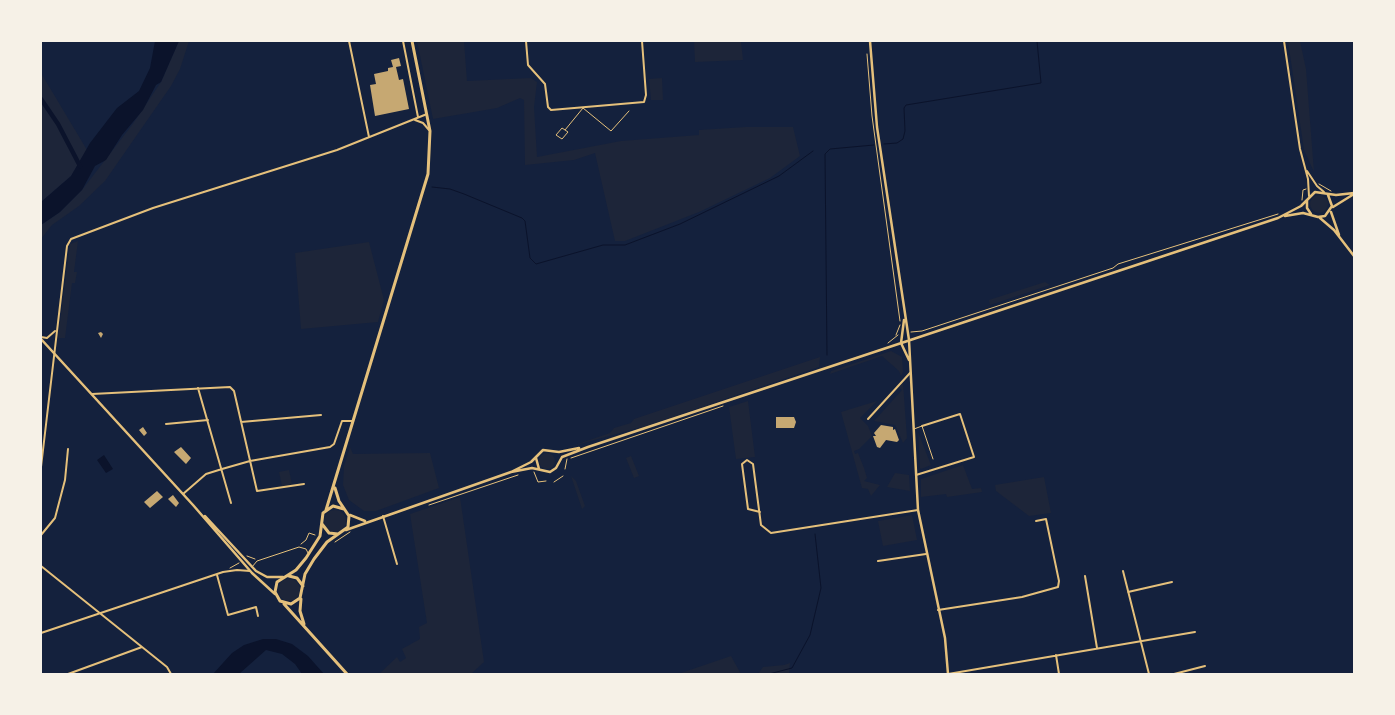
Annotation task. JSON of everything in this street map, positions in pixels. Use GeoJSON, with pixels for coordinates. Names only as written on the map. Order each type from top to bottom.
{"type":"FeatureCollection","features":[{"type":"Feature","properties":{"kind":"main road"},"geometry":{"type":"LineString","coordinates":[[347,674],[276,595],[276,585],[284,576],[296,570],[308,556],[320,536],[321,521],[335,484],[352,421],[424,188],[429,162],[430,131],[412,41]]}},
{"type":"Feature","properties":{"kind":"main road"},"geometry":{"type":"LineString","coordinates":[[304,625],[300,611],[305,574],[327,542],[346,530],[350,522],[348,513],[338,499],[335,484]]}},
{"type":"Feature","properties":{"kind":"main road"},"geometry":{"type":"LineString","coordinates":[[326,510],[333,506],[344,509]]}},
{"type":"Feature","properties":{"kind":"main road"},"geometry":{"type":"LineString","coordinates":[[321,521],[329,533],[340,534]]}},
{"type":"Feature","properties":{"kind":"main road"},"geometry":{"type":"LineString","coordinates":[[284,576],[297,578],[303,589]]}},
{"type":"Feature","properties":{"kind":"main road"},"geometry":{"type":"LineString","coordinates":[[283,602],[294,603],[302,595]]}},
{"type":"Feature","properties":{"kind":"street"},"geometry":{"type":"LineString","coordinates":[[349,41],[369,138]]}},
{"type":"Feature","properties":{"kind":"street"},"geometry":{"type":"LineString","coordinates":[[402,41],[418,118]]}},
{"type":"Feature","properties":{"kind":"street"},"geometry":{"type":"LineString","coordinates":[[526,41],[528,65],[545,84],[548,108],[583,108],[641,103],[646,100],[642,41]]}},
{"type":"Feature","properties":{"kind":"street"},"geometry":{"type":"LineString","coordinates":[[870,41],[877,127],[909,340],[918,510],[945,641],[948,674],[1194,632]]}},
{"type":"Feature","properties":{"kind":"street"},"geometry":{"type":"LineString","coordinates":[[1284,41],[1299,146],[1309,188],[1307,207],[1311,215]]}},
{"type":"Feature","properties":{"kind":"street"},"geometry":{"type":"LineString","coordinates":[[41,467],[53,352],[67,246],[76,236],[153,208],[300,162],[369,138],[427,114]]}},
{"type":"Feature","properties":{"kind":"street"},"geometry":{"type":"LineString","coordinates":[[413,120],[423,123],[430,131]]}},
{"type":"Feature","properties":{"kind":"street"},"geometry":{"type":"LineString","coordinates":[[1304,166],[1316,185],[1332,200],[1332,209],[1341,239]]}},
{"type":"Feature","properties":{"kind":"street"},"geometry":{"type":"LineString","coordinates":[[346,530],[512,472],[530,468],[551,472],[564,456],[588,446],[1278,218],[1299,208],[1316,192],[1336,196],[1354,193]]}},
{"type":"Feature","properties":{"kind":"street"},"geometry":{"type":"LineString","coordinates":[[1318,217],[1326,216],[1332,209],[1354,193]]}},
{"type":"Feature","properties":{"kind":"street"},"geometry":{"type":"LineString","coordinates":[[1278,218],[1302,214],[1318,217],[1328,224],[1354,256]]}},
{"type":"Feature","properties":{"kind":"street"},"geometry":{"type":"LineString","coordinates":[[905,318],[901,342],[909,363]]}},
{"type":"Feature","properties":{"kind":"street"},"geometry":{"type":"LineString","coordinates":[[56,329],[50,336],[41,338],[193,505],[252,567],[267,577],[284,576]]}},
{"type":"Feature","properties":{"kind":"street"},"geometry":{"type":"LineString","coordinates":[[868,420],[910,372]]}},
{"type":"Feature","properties":{"kind":"street"},"geometry":{"type":"LineString","coordinates":[[198,388],[231,503]]}},
{"type":"Feature","properties":{"kind":"street"},"geometry":{"type":"LineString","coordinates":[[91,394],[232,388],[257,491],[304,484]]}},
{"type":"Feature","properties":{"kind":"street"},"geometry":{"type":"LineString","coordinates":[[916,475],[974,457],[960,414],[922,426]]}},
{"type":"Feature","properties":{"kind":"street"},"geometry":{"type":"LineString","coordinates":[[241,422],[321,415]]}},
{"type":"Feature","properties":{"kind":"street"},"geometry":{"type":"LineString","coordinates":[[166,424],[208,420]]}},
{"type":"Feature","properties":{"kind":"street"},"geometry":{"type":"LineString","coordinates":[[183,494],[206,474],[250,461],[332,446],[342,421],[352,421]]}},
{"type":"Feature","properties":{"kind":"street"},"geometry":{"type":"LineString","coordinates":[[512,472],[531,462],[543,450],[560,452],[588,446]]}},
{"type":"Feature","properties":{"kind":"street"},"geometry":{"type":"LineString","coordinates":[[41,535],[55,516],[65,480],[68,449]]}},
{"type":"Feature","properties":{"kind":"street"},"geometry":{"type":"LineString","coordinates":[[552,450],[557,456],[558,463]]}},
{"type":"Feature","properties":{"kind":"street"},"geometry":{"type":"LineString","coordinates":[[536,457],[536,464],[539,470]]}},
{"type":"Feature","properties":{"kind":"street"},"geometry":{"type":"LineString","coordinates":[[760,512],[748,508],[742,464],[747,460],[753,464],[762,525],[765,530],[771,533],[918,510]]}},
{"type":"Feature","properties":{"kind":"street"},"geometry":{"type":"LineString","coordinates":[[193,505],[250,571],[276,595]]}},
{"type":"Feature","properties":{"kind":"street"},"geometry":{"type":"LineString","coordinates":[[348,513],[357,519],[369,521]]}},
{"type":"Feature","properties":{"kind":"street"},"geometry":{"type":"LineString","coordinates":[[383,516],[397,564]]}},
{"type":"Feature","properties":{"kind":"street"},"geometry":{"type":"LineString","coordinates":[[938,610],[1022,597],[1058,587],[1059,581],[1046,519],[1036,521]]}},
{"type":"Feature","properties":{"kind":"street"},"geometry":{"type":"LineString","coordinates":[[878,561],[926,554]]}},
{"type":"Feature","properties":{"kind":"street"},"geometry":{"type":"LineString","coordinates":[[41,566],[100,612],[166,667],[171,674]]}},
{"type":"Feature","properties":{"kind":"street"},"geometry":{"type":"LineString","coordinates":[[41,633],[216,574],[237,570],[250,571]]}},
{"type":"Feature","properties":{"kind":"street"},"geometry":{"type":"LineString","coordinates":[[1123,571],[1149,674]]}},
{"type":"Feature","properties":{"kind":"street"},"geometry":{"type":"LineString","coordinates":[[216,574],[228,615],[256,607],[258,616]]}},
{"type":"Feature","properties":{"kind":"street"},"geometry":{"type":"LineString","coordinates":[[1085,576],[1097,648]]}},
{"type":"Feature","properties":{"kind":"street"},"geometry":{"type":"LineString","coordinates":[[1128,592],[1172,582]]}},
{"type":"Feature","properties":{"kind":"street"},"geometry":{"type":"LineString","coordinates":[[68,674],[142,647]]}},
{"type":"Feature","properties":{"kind":"street"},"geometry":{"type":"LineString","coordinates":[[1056,655],[1058,674]]}},
{"type":"Feature","properties":{"kind":"street"},"geometry":{"type":"LineString","coordinates":[[1174,674],[1205,666]]}},
{"type":"Feature","properties":{"kind":"lane"},"geometry":{"type":"LineString","coordinates":[[565,130],[583,108],[611,131],[629,111]]}},
{"type":"Feature","properties":{"kind":"lane"},"geometry":{"type":"LineString","coordinates":[[562,128],[565,130],[568,132],[562,139],[556,135],[562,128]]}},
{"type":"Feature","properties":{"kind":"lane"},"geometry":{"type":"LineString","coordinates":[[914,429],[922,426],[933,459]]}},
{"type":"Feature","properties":{"kind":"lane"},"geometry":{"type":"LineString","coordinates":[[252,567],[257,562],[299,547],[306,549],[308,556]]}},
{"type":"Feature","properties":{"kind":"path"},"geometry":{"type":"LineString","coordinates":[[1316,185],[1320,184],[1334,192]]}},
{"type":"Feature","properties":{"kind":"path"},"geometry":{"type":"LineString","coordinates":[[1300,203],[1303,198],[1303,190],[1309,188]]}},
{"type":"Feature","properties":{"kind":"path"},"geometry":{"type":"LineString","coordinates":[[908,333],[922,331],[1114,268],[1118,264],[1286,211]]}},
{"type":"Feature","properties":{"kind":"path"},"geometry":{"type":"LineString","coordinates":[[889,347],[888,344],[896,336],[902,334]]}},
{"type":"Feature","properties":{"kind":"path"},"geometry":{"type":"LineString","coordinates":[[565,469],[568,458],[593,452],[725,405]]}},
{"type":"Feature","properties":{"kind":"path"},"geometry":{"type":"LineString","coordinates":[[554,482],[562,476]]}},
{"type":"Feature","properties":{"kind":"path"},"geometry":{"type":"LineString","coordinates":[[223,572],[240,562]]}},
{"type":"Feature","properties":{"kind":"shaded area"},"geometry":{"type":"Polygon","coordinates":[[[155,41],[179,41],[161,82],[156,85],[143,110],[122,135],[106,160],[95,166],[82,190],[60,212],[41,225],[41,202],[71,176],[90,143],[117,108],[139,91],[150,68],[155,41]]]}},
{"type":"Feature","properties":{"kind":"shaded area"},"geometry":{"type":"Polygon","coordinates":[[[179,41],[189,41],[180,69],[171,86],[105,181],[79,206],[52,225],[41,239],[41,225],[60,212],[82,190],[132,125],[161,82],[179,41]]]}},
{"type":"Feature","properties":{"kind":"shaded area"},"geometry":{"type":"Polygon","coordinates":[[[417,41],[464,41],[467,81],[531,78],[537,82],[534,107],[537,157],[621,141],[699,135],[699,130],[746,127],[793,127],[800,156],[770,178],[699,212],[625,241],[615,241],[595,153],[574,160],[525,165],[524,100],[520,98],[497,108],[433,119],[417,41]]]}},
{"type":"Feature","properties":{"kind":"shaded area"},"geometry":{"type":"Polygon","coordinates":[[[694,41],[741,41],[743,60],[695,62],[694,41]]]}},
{"type":"Feature","properties":{"kind":"shaded area"},"geometry":{"type":"Polygon","coordinates":[[[1288,41],[1300,41],[1306,69],[1314,172],[1304,150],[1288,41]]]}},
{"type":"Feature","properties":{"kind":"shaded area"},"geometry":{"type":"Polygon","coordinates":[[[41,73],[87,150],[71,176],[41,202],[41,73]]]}},
{"type":"Feature","properties":{"kind":"shaded area"},"geometry":{"type":"Polygon","coordinates":[[[662,78],[663,100],[651,100],[649,79],[662,78]]]}},
{"type":"Feature","properties":{"kind":"shaded area"},"geometry":{"type":"Polygon","coordinates":[[[1319,195],[1325,198],[1328,204],[1325,210],[1319,213],[1313,210],[1310,204],[1313,198],[1319,195]]]}},
{"type":"Feature","properties":{"kind":"shaded area"},"geometry":{"type":"Polygon","coordinates":[[[78,241],[74,272],[77,272],[75,283],[72,283],[65,338],[58,338],[70,244],[78,241]]]}},
{"type":"Feature","properties":{"kind":"shaded area"},"geometry":{"type":"Polygon","coordinates":[[[369,242],[384,300],[378,322],[301,329],[295,253],[369,242]]]}},
{"type":"Feature","properties":{"kind":"shaded area"},"geometry":{"type":"Polygon","coordinates":[[[1045,282],[1050,285],[990,305],[989,300],[1045,282]]]}},
{"type":"Feature","properties":{"kind":"shaded area"},"geometry":{"type":"Polygon","coordinates":[[[891,351],[902,357],[903,372],[901,376],[899,371],[882,356],[830,374],[831,371],[891,351]]]}},
{"type":"Feature","properties":{"kind":"shaded area"},"geometry":{"type":"Polygon","coordinates":[[[820,357],[819,367],[649,425],[569,447],[610,433],[614,428],[631,423],[634,419],[820,357]]]}},
{"type":"Feature","properties":{"kind":"shaded area"},"geometry":{"type":"Polygon","coordinates":[[[903,383],[907,438],[903,443],[895,425],[874,421],[902,390],[899,387],[903,383]]]}},
{"type":"Feature","properties":{"kind":"shaded area"},"geometry":{"type":"Polygon","coordinates":[[[748,401],[755,457],[736,459],[729,407],[748,401]]]}},
{"type":"Feature","properties":{"kind":"shaded area"},"geometry":{"type":"Polygon","coordinates":[[[877,401],[860,418],[868,426],[872,436],[859,449],[854,451],[855,454],[858,453],[864,468],[867,478],[864,481],[880,485],[871,496],[868,489],[862,488],[841,412],[877,401]]]}},
{"type":"Feature","properties":{"kind":"shaded area"},"geometry":{"type":"Polygon","coordinates":[[[918,432],[931,465],[921,469],[920,468],[918,432]]]}},
{"type":"Feature","properties":{"kind":"shaded area"},"geometry":{"type":"Polygon","coordinates":[[[350,447],[353,454],[430,453],[439,488],[376,511],[364,511],[349,500],[343,485],[344,466],[350,447]]]}},
{"type":"Feature","properties":{"kind":"shaded area"},"geometry":{"type":"Polygon","coordinates":[[[547,453],[553,455],[555,461],[553,467],[547,469],[541,467],[539,461],[541,455],[547,453]]]}},
{"type":"Feature","properties":{"kind":"shaded area"},"geometry":{"type":"Polygon","coordinates":[[[104,455],[113,469],[106,473],[97,460],[104,455]]]}},
{"type":"Feature","properties":{"kind":"shaded area"},"geometry":{"type":"Polygon","coordinates":[[[631,456],[639,476],[634,478],[626,458],[631,456]]]}},
{"type":"Feature","properties":{"kind":"shaded area"},"geometry":{"type":"Polygon","coordinates":[[[963,465],[972,489],[981,488],[982,492],[947,497],[946,494],[921,497],[921,479],[963,465]]]}},
{"type":"Feature","properties":{"kind":"shaded area"},"geometry":{"type":"Polygon","coordinates":[[[289,470],[292,484],[282,486],[279,472],[289,470]]]}},
{"type":"Feature","properties":{"kind":"shaded area"},"geometry":{"type":"Polygon","coordinates":[[[895,473],[909,475],[910,491],[887,487],[895,473]]]}},
{"type":"Feature","properties":{"kind":"shaded area"},"geometry":{"type":"Polygon","coordinates":[[[571,476],[576,481],[585,506],[582,509],[571,476]]]}},
{"type":"Feature","properties":{"kind":"shaded area"},"geometry":{"type":"Polygon","coordinates":[[[1044,477],[1051,513],[1029,516],[996,491],[995,485],[1044,477]]]}},
{"type":"Feature","properties":{"kind":"shaded area"},"geometry":{"type":"Polygon","coordinates":[[[460,497],[484,662],[471,674],[379,674],[397,657],[400,662],[406,658],[402,649],[420,639],[419,627],[427,623],[410,514],[460,497]]]}},
{"type":"Feature","properties":{"kind":"shaded area"},"geometry":{"type":"Polygon","coordinates":[[[335,510],[343,513],[346,521],[343,529],[335,532],[327,529],[324,521],[327,513],[335,510]]]}},
{"type":"Feature","properties":{"kind":"shaded area"},"geometry":{"type":"Polygon","coordinates":[[[912,515],[917,540],[883,546],[878,521],[912,515]]]}},
{"type":"Feature","properties":{"kind":"shaded area"},"geometry":{"type":"Polygon","coordinates":[[[289,579],[297,582],[300,590],[297,598],[289,601],[281,598],[278,590],[281,582],[289,579]]]}},
{"type":"Feature","properties":{"kind":"shaded area"},"geometry":{"type":"Polygon","coordinates":[[[263,639],[276,639],[292,644],[308,656],[324,674],[302,674],[295,664],[282,654],[266,650],[239,674],[213,674],[232,653],[244,645],[263,639]]]}},
{"type":"Feature","properties":{"kind":"shaded area"},"geometry":{"type":"Polygon","coordinates":[[[731,656],[741,674],[678,674],[731,656]]]}},
{"type":"Feature","properties":{"kind":"shaded area"},"geometry":{"type":"Polygon","coordinates":[[[790,663],[789,674],[758,674],[763,667],[790,663]]]}},
{"type":"Feature","properties":{"kind":"building"},"geometry":{"type":"Polygon","coordinates":[[[399,58],[401,66],[396,67],[399,80],[403,79],[409,109],[375,116],[370,85],[376,84],[374,74],[388,71],[388,68],[393,67],[391,60],[399,58]]]}},
{"type":"Feature","properties":{"kind":"building"},"geometry":{"type":"Polygon","coordinates":[[[776,417],[794,417],[796,422],[794,428],[776,428],[776,417]]]}},
{"type":"Feature","properties":{"kind":"building"},"geometry":{"type":"Polygon","coordinates":[[[881,425],[893,427],[899,440],[897,442],[886,440],[880,448],[877,447],[873,436],[876,436],[874,433],[881,425]]]}},
{"type":"Feature","properties":{"kind":"building"},"geometry":{"type":"Polygon","coordinates":[[[143,427],[147,433],[144,436],[139,430],[143,427]]]}},
{"type":"Feature","properties":{"kind":"building"},"geometry":{"type":"Polygon","coordinates":[[[181,447],[191,458],[186,464],[174,452],[181,447]]]}},
{"type":"Feature","properties":{"kind":"building"},"geometry":{"type":"Polygon","coordinates":[[[157,491],[163,497],[150,508],[144,502],[157,491]]]}},
{"type":"Feature","properties":{"kind":"building"},"geometry":{"type":"Polygon","coordinates":[[[173,495],[179,503],[176,507],[168,499],[173,495]]]}},
{"type":"Feature","properties":{"kind":"waterway"},"geometry":{"type":"LineString","coordinates":[[884,144],[897,143],[903,139],[905,131],[904,108],[906,105],[1041,83],[1037,41]]}},
{"type":"Feature","properties":{"kind":"waterway"},"geometry":{"type":"LineString","coordinates":[[41,99],[58,124],[80,166]]}},
{"type":"Feature","properties":{"kind":"waterway"},"geometry":{"type":"LineString","coordinates":[[827,355],[825,154],[830,149],[874,145]]}},
{"type":"Feature","properties":{"kind":"waterway"},"geometry":{"type":"LineString","coordinates":[[432,187],[450,189],[522,218],[525,221],[530,258],[536,264],[603,245],[625,245],[680,224],[779,176],[813,151]]}},
{"type":"Feature","properties":{"kind":"waterway"},"geometry":{"type":"LineString","coordinates":[[769,674],[792,668],[810,635],[821,588],[815,534]]}}]}
